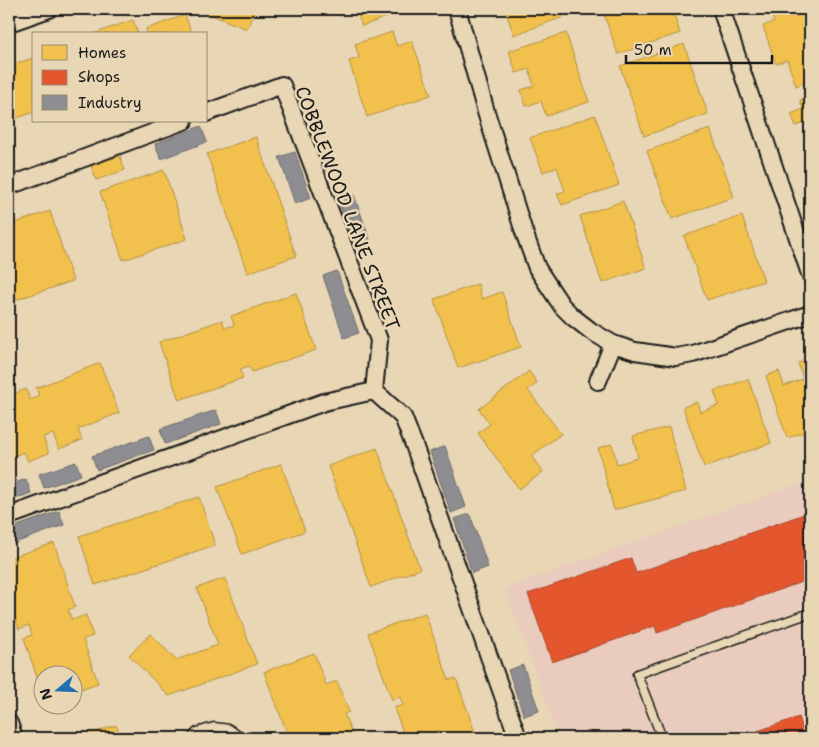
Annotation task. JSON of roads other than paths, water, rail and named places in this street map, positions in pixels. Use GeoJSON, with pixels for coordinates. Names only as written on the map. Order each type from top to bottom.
{"type":"FeatureCollection","features":[{"type":"Feature","properties":{"kind":"street"},"geometry":{"type":"LineString","coordinates":[[9,23],[49,9]]}},
{"type":"Feature","properties":{"kind":"street"},"geometry":{"type":"LineString","coordinates":[[457,9],[486,112],[537,268],[562,306],[573,318],[613,344],[635,352],[676,357],[693,354],[810,314]]}},
{"type":"Feature","properties":{"kind":"street"},"geometry":{"type":"LineString","coordinates":[[721,9],[810,274]]}},
{"type":"Feature","properties":{"kind":"street","name":"COBBLEWOOD LANE STREET"},"geometry":{"type":"LineString","coordinates":[[208,112],[282,85],[379,340],[374,391]]}},
{"type":"Feature","properties":{"kind":"street"},"geometry":{"type":"LineString","coordinates":[[9,186],[181,122]]}},
{"type":"Feature","properties":{"kind":"street"},"geometry":{"type":"LineString","coordinates":[[598,381],[613,344]]}},
{"type":"Feature","properties":{"kind":"street"},"geometry":{"type":"LineString","coordinates":[[9,516],[324,402],[374,391],[403,417],[518,738]]}},
{"type":"Feature","properties":{"kind":"street"},"geometry":{"type":"LineString","coordinates":[[9,723],[14,738]]}},
{"type":"Feature","properties":{"kind":"lane"},"geometry":{"type":"LineString","coordinates":[[662,738],[637,674],[810,613]]}},
{"type":"Feature","properties":{"kind":"lane"},"geometry":{"type":"LineString","coordinates":[[192,738],[196,732],[214,727],[229,729],[241,738]]}}]}
